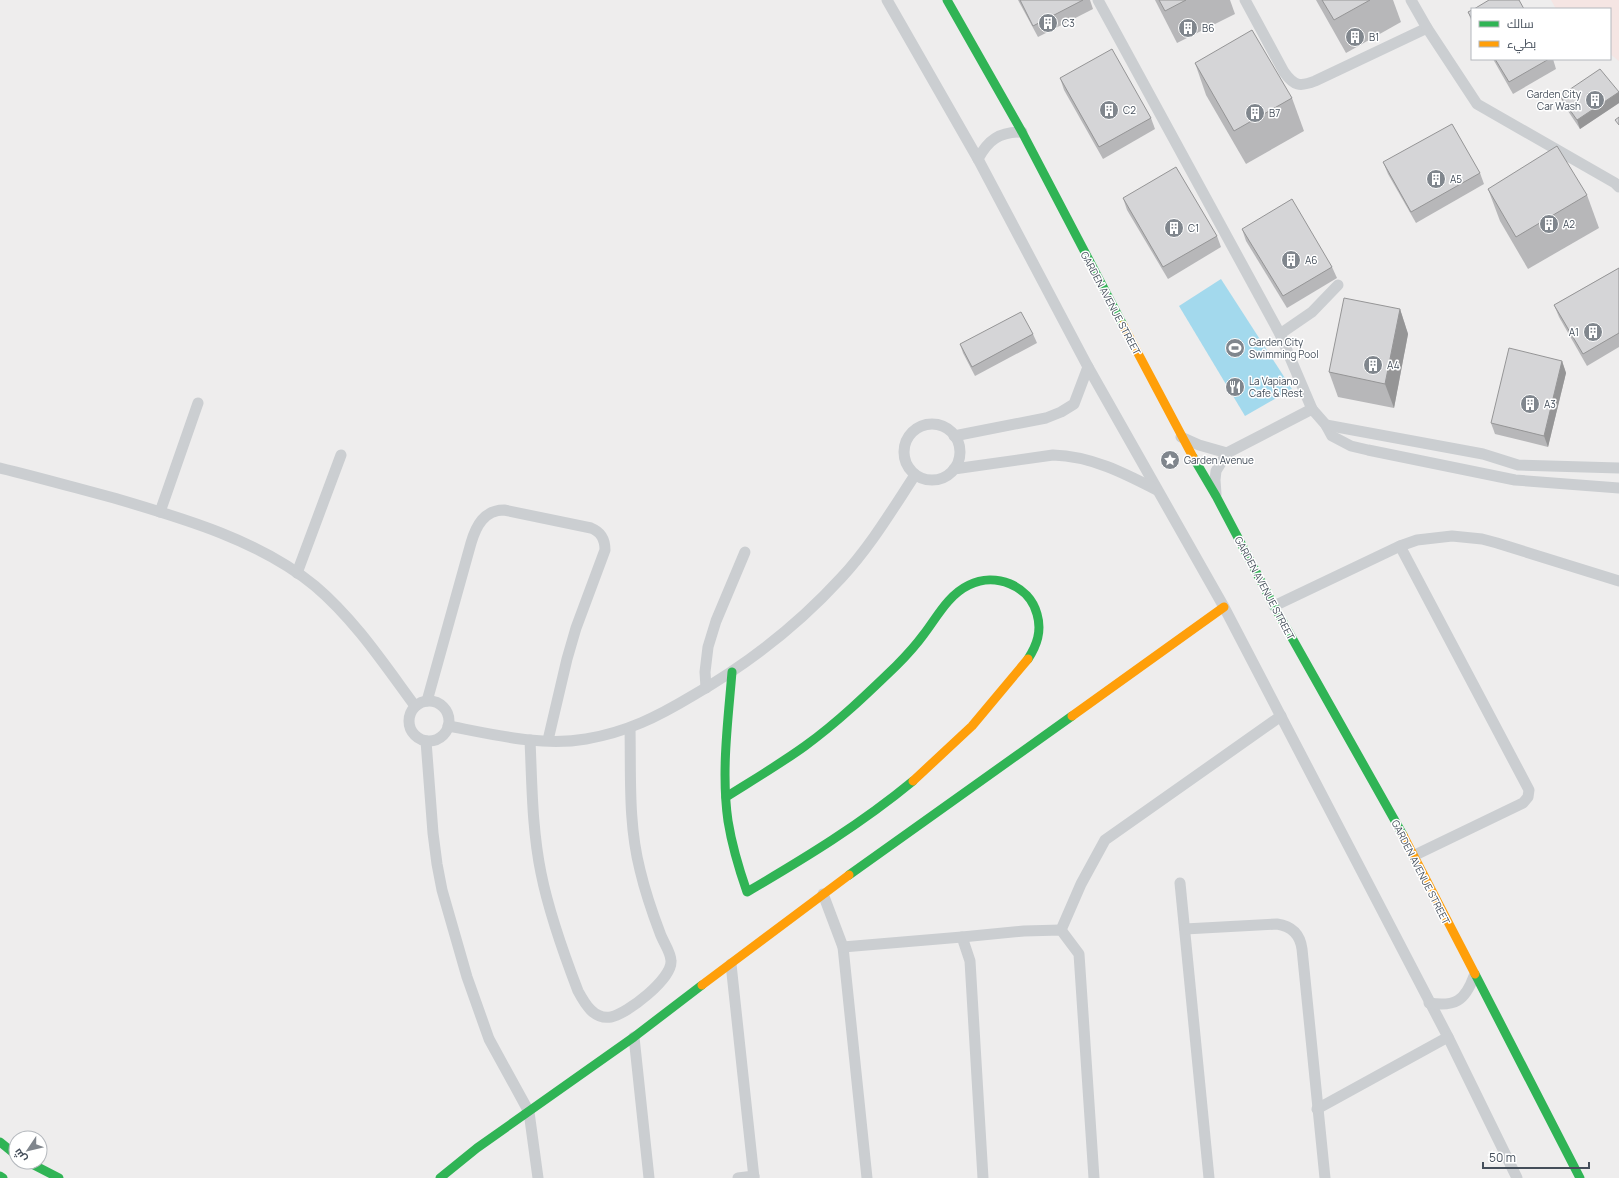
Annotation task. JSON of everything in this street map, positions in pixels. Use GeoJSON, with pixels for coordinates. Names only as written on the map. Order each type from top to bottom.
{"type":"FeatureCollection","features":[{"type":"Feature","properties":{"kind":"street"},"geometry":{"type":"LineString","coordinates":[[887,0],[978,159],[1088,367],[1224,607],[1448,1037],[1517,1178]]}},
{"type":"Feature","properties":{"kind":"street","name":"GARDEN AVENUE STREET"},"geometry":{"type":"LineString","coordinates":[[946,0],[1022,132],[1181,437],[1216,496],[1274,606],[1397,824],[1474,976],[1580,1178]]}},
{"type":"Feature","properties":{"kind":"street"},"geometry":{"type":"LineString","coordinates":[[1098,0],[1280,334],[1312,409],[1326,425],[1332,436],[1351,446],[1515,480],[1619,488]]}},
{"type":"Feature","properties":{"kind":"street"},"geometry":{"type":"LineString","coordinates":[[1245,0],[1284,72],[1290,81],[1298,84],[1305,84],[1315,80],[1427,28]]}},
{"type":"Feature","properties":{"kind":"street"},"geometry":{"type":"LineString","coordinates":[[1411,0],[1427,28],[1477,104],[1615,183],[1619,187]]}},
{"type":"Feature","properties":{"kind":"street"},"geometry":{"type":"LineString","coordinates":[[978,159],[984,147],[997,136],[1013,132],[1022,132]]}},
{"type":"Feature","properties":{"kind":"street"},"geometry":{"type":"LineString","coordinates":[[1280,334],[1312,312],[1338,285]]}},
{"type":"Feature","properties":{"kind":"street"},"geometry":{"type":"LineString","coordinates":[[954,436],[1046,418],[1061,412],[1074,404],[1088,367]]}},
{"type":"Feature","properties":{"kind":"street"},"geometry":{"type":"LineString","coordinates":[[160,512],[198,403]]}},
{"type":"Feature","properties":{"kind":"street"},"geometry":{"type":"LineString","coordinates":[[1216,496],[1216,471],[1227,453],[1312,409]]}},
{"type":"Feature","properties":{"kind":"street"},"geometry":{"type":"LineString","coordinates":[[929,424],[938,425],[947,429],[954,436],[960,453],[954,469],[948,475],[931,481],[922,479],[915,475],[908,468],[904,460],[903,450],[906,440],[912,432],[929,424]]}},
{"type":"Feature","properties":{"kind":"street"},"geometry":{"type":"LineString","coordinates":[[1326,425],[1483,454],[1518,465],[1619,468]]}},
{"type":"Feature","properties":{"kind":"street"},"geometry":{"type":"LineString","coordinates":[[1181,437],[1199,446],[1227,453]]}},
{"type":"Feature","properties":{"kind":"street"},"geometry":{"type":"LineString","coordinates":[[297,573],[341,455]]}},
{"type":"Feature","properties":{"kind":"street"},"geometry":{"type":"LineString","coordinates":[[954,469],[1053,456],[1065,456],[1100,463],[1127,474],[1157,490]]}},
{"type":"Feature","properties":{"kind":"street"},"geometry":{"type":"LineString","coordinates":[[1515,480],[1518,465]]}},
{"type":"Feature","properties":{"kind":"street"},"geometry":{"type":"LineString","coordinates":[[0,468],[48,479],[160,512],[228,537],[258,550],[297,573],[326,596],[348,618],[415,706]]}},
{"type":"Feature","properties":{"kind":"street"},"geometry":{"type":"LineString","coordinates":[[448,726],[505,737],[530,740],[585,739],[630,728],[673,708],[732,672],[776,640],[811,608],[842,578],[868,546],[915,475]]}},
{"type":"Feature","properties":{"kind":"street"},"geometry":{"type":"LineString","coordinates":[[427,701],[475,530],[483,520],[491,513],[504,510],[591,528],[596,530],[604,539],[605,550],[576,628],[567,659],[548,740]]}},
{"type":"Feature","properties":{"kind":"street"},"geometry":{"type":"LineString","coordinates":[[1274,606],[1400,546],[1434,537],[1452,536],[1482,539],[1619,581]]}},
{"type":"Feature","properties":{"kind":"street"},"geometry":{"type":"LineString","coordinates":[[1400,546],[1529,790],[1528,797],[1523,803],[1413,856]]}},
{"type":"Feature","properties":{"kind":"street"},"geometry":{"type":"LineString","coordinates":[[706,688],[705,672],[708,646],[716,622],[745,552]]}},
{"type":"Feature","properties":{"kind":"street"},"geometry":{"type":"LineString","coordinates":[[726,797],[805,745],[850,708],[898,664],[924,634],[946,604],[960,589],[988,579],[998,580],[1017,587],[1031,600],[1039,617],[1040,626],[1038,640],[1030,656],[1003,691],[948,752],[914,782],[853,827],[792,866],[747,892],[734,854],[726,797],[727,743],[732,672]]}},
{"type":"Feature","properties":{"kind":"street"},"geometry":{"type":"LineString","coordinates":[[440,1178],[477,1148],[634,1037],[823,894],[1224,607]]}},
{"type":"Feature","properties":{"kind":"street"},"geometry":{"type":"LineString","coordinates":[[427,701],[438,703],[444,707],[447,713],[448,726],[441,737],[436,740],[426,741],[417,737],[412,733],[409,726],[410,713],[415,706],[427,701]]}},
{"type":"Feature","properties":{"kind":"street"},"geometry":{"type":"LineString","coordinates":[[1061,930],[1081,884],[1105,840],[1281,716]]}},
{"type":"Feature","properties":{"kind":"street"},"geometry":{"type":"LineString","coordinates":[[530,740],[533,816],[547,902],[578,991],[590,1010],[595,1014],[606,1018],[621,1013],[655,988],[667,975],[671,961],[650,905],[640,869],[632,812],[630,728]]}},
{"type":"Feature","properties":{"kind":"street"},"geometry":{"type":"LineString","coordinates":[[426,741],[437,864],[453,930],[467,977],[489,1039],[529,1112],[538,1178]]}},
{"type":"Feature","properties":{"kind":"street"},"geometry":{"type":"LineString","coordinates":[[1180,884],[1209,1178]]}},
{"type":"Feature","properties":{"kind":"street"},"geometry":{"type":"LineString","coordinates":[[823,894],[843,947],[867,1178]]}},
{"type":"Feature","properties":{"kind":"street"},"geometry":{"type":"LineString","coordinates":[[1185,929],[1276,924],[1289,927],[1299,936],[1302,948],[1325,1178]]}},
{"type":"Feature","properties":{"kind":"street"},"geometry":{"type":"LineString","coordinates":[[843,947],[962,938],[1024,931],[1061,930]]}},
{"type":"Feature","properties":{"kind":"street"},"geometry":{"type":"LineString","coordinates":[[1061,930],[1079,954],[1094,1178]]}},
{"type":"Feature","properties":{"kind":"street"},"geometry":{"type":"LineString","coordinates":[[962,938],[970,960],[983,1178]]}},
{"type":"Feature","properties":{"kind":"street"},"geometry":{"type":"LineString","coordinates":[[731,964],[754,1177],[738,1178]]}},
{"type":"Feature","properties":{"kind":"street"},"geometry":{"type":"LineString","coordinates":[[1429,1003],[1444,1005],[1458,1001],[1469,990],[1474,976]]}},
{"type":"Feature","properties":{"kind":"street"},"geometry":{"type":"LineString","coordinates":[[634,1037],[649,1178]]}},
{"type":"Feature","properties":{"kind":"street"},"geometry":{"type":"LineString","coordinates":[[1317,1109],[1448,1037]]}},
{"type":"Feature","properties":{"kind":"street"},"geometry":{"type":"LineString","coordinates":[[0,1142],[8,1148]]}},
{"type":"Feature","properties":{"kind":"street"},"geometry":{"type":"LineString","coordinates":[[44,1170],[59,1178]]}},
{"type":"Feature","properties":{"kind":"shaded area"},"geometry":{"type":"Polygon","coordinates":[[[1551,0],[1619,0],[1619,61],[1611,55],[1611,8],[1555,8],[1551,0]]]}},
{"type":"Feature","properties":{"kind":"water","name":"Garden City Swimming Pool"},"geometry":{"type":"Polygon","coordinates":[[[1221,279],[1292,389],[1245,416],[1179,306],[1221,279]]]}},
{"type":"Feature","properties":{"kind":"building"},"geometry":{"type":"Polygon","coordinates":[[[1020,0],[1083,0],[1033,26],[1020,0]]]}},
{"type":"Feature","properties":{"kind":"building"},"geometry":{"type":"Polygon","coordinates":[[[1159,0],[1186,0],[1165,11],[1159,0]]]}},
{"type":"Feature","properties":{"kind":"building"},"geometry":{"type":"Polygon","coordinates":[[[1322,0],[1370,0],[1334,20],[1322,0]]]}},
{"type":"Feature","properties":{"kind":"building"},"geometry":{"type":"Polygon","coordinates":[[[1489,0],[1519,0],[1523,8],[1476,8],[1489,0]]]}},
{"type":"Feature","properties":{"kind":"building"},"geometry":{"type":"Polygon","coordinates":[[[1471,10],[1471,17],[1468,12],[1471,10]]]}},
{"type":"Feature","properties":{"kind":"building"},"geometry":{"type":"Polygon","coordinates":[[[1252,30],[1292,98],[1234,131],[1195,63],[1252,30]]]}},
{"type":"Feature","properties":{"kind":"building","name":"C2"},"geometry":{"type":"Polygon","coordinates":[[[1112,49],[1151,118],[1099,147],[1060,78],[1112,49]]]}},
{"type":"Feature","properties":{"kind":"building"},"geometry":{"type":"Polygon","coordinates":[[[1496,60],[1547,60],[1509,82],[1496,60]]]}},
{"type":"Feature","properties":{"kind":"building","name":"Garden City Car Wash"},"geometry":{"type":"Polygon","coordinates":[[[1600,69],[1619,92],[1577,120],[1560,96],[1600,69]]]}},
{"type":"Feature","properties":{"kind":"building"},"geometry":{"type":"Polygon","coordinates":[[[1619,117],[1619,125],[1615,120],[1619,117]]]}},
{"type":"Feature","properties":{"kind":"building","name":"A5"},"geometry":{"type":"Polygon","coordinates":[[[1452,124],[1480,173],[1411,212],[1383,162],[1452,124]]]}},
{"type":"Feature","properties":{"kind":"building"},"geometry":{"type":"Polygon","coordinates":[[[1557,146],[1587,195],[1516,237],[1488,189],[1557,146]]]}},
{"type":"Feature","properties":{"kind":"building","name":"C1"},"geometry":{"type":"Polygon","coordinates":[[[1176,167],[1217,236],[1163,267],[1123,198],[1176,167]]]}},
{"type":"Feature","properties":{"kind":"building","name":"A6"},"geometry":{"type":"Polygon","coordinates":[[[1292,199],[1332,267],[1283,296],[1242,229],[1292,199]]]}},
{"type":"Feature","properties":{"kind":"building","name":"A1"},"geometry":{"type":"Polygon","coordinates":[[[1619,268],[1619,333],[1583,354],[1554,305],[1619,268]]]}},
{"type":"Feature","properties":{"kind":"building"},"geometry":{"type":"Polygon","coordinates":[[[1344,298],[1400,309],[1385,384],[1329,372],[1344,298]]]}},
{"type":"Feature","properties":{"kind":"building"},"geometry":{"type":"Polygon","coordinates":[[[1021,312],[1033,334],[972,367],[960,344],[1021,312]]]}},
{"type":"Feature","properties":{"kind":"building","name":"A3"},"geometry":{"type":"Polygon","coordinates":[[[1509,348],[1562,361],[1544,436],[1491,423],[1509,348]]]}},
{"type":"Feature","properties":{"kind":"traffic: fast"},"geometry":{"type":"LineString","coordinates":[[947,0],[1022,132],[1123,325]]}},
{"type":"Feature","properties":{"kind":"traffic: fast"},"geometry":{"type":"LineString","coordinates":[[1193,457],[1216,496],[1274,606],[1403,835]]}},
{"type":"Feature","properties":{"kind":"traffic: fast"},"geometry":{"type":"LineString","coordinates":[[726,797],[796,753],[841,718],[900,662],[918,642],[949,600],[969,585],[979,581],[1000,581],[1010,584],[1027,595],[1037,614],[1039,626],[1038,638],[1028,659]]}},
{"type":"Feature","properties":{"kind":"traffic: fast"},"geometry":{"type":"LineString","coordinates":[[732,672],[725,765],[726,803],[732,839],[747,892],[853,826],[913,781]]}},
{"type":"Feature","properties":{"kind":"traffic: fast"},"geometry":{"type":"LineString","coordinates":[[849,875],[1072,716]]}},
{"type":"Feature","properties":{"kind":"traffic: fast"},"geometry":{"type":"LineString","coordinates":[[1475,974],[1580,1178]]}},
{"type":"Feature","properties":{"kind":"traffic: fast"},"geometry":{"type":"LineString","coordinates":[[440,1178],[477,1148],[634,1037],[702,985]]}},
{"type":"Feature","properties":{"kind":"traffic: fast"},"geometry":{"type":"LineString","coordinates":[[0,1142],[8,1148]]}},
{"type":"Feature","properties":{"kind":"traffic: fast"},"geometry":{"type":"LineString","coordinates":[[44,1170],[59,1178]]}},
{"type":"Feature","properties":{"kind":"traffic: slow"},"geometry":{"type":"LineString","coordinates":[[1123,325],[1193,457]]}},
{"type":"Feature","properties":{"kind":"traffic: slow"},"geometry":{"type":"LineString","coordinates":[[1072,716],[1224,607]]}},
{"type":"Feature","properties":{"kind":"traffic: slow"},"geometry":{"type":"LineString","coordinates":[[913,781],[972,726],[1028,659]]}},
{"type":"Feature","properties":{"kind":"traffic: slow"},"geometry":{"type":"LineString","coordinates":[[1403,835],[1475,974]]}},
{"type":"Feature","properties":{"kind":"traffic: slow"},"geometry":{"type":"LineString","coordinates":[[702,985],[849,875]]}},
{"type":"Feature","properties":{"kind":"place","name":"C3"},"geometry":{"type":"Point","coordinates":[1048,23]}},
{"type":"Feature","properties":{"kind":"place","name":"B6"},"geometry":{"type":"Point","coordinates":[1188,28]}},
{"type":"Feature","properties":{"kind":"place","name":"B1"},"geometry":{"type":"Point","coordinates":[1355,37]}},
{"type":"Feature","properties":{"kind":"place","name":"Garden City Car Wash"},"geometry":{"type":"Point","coordinates":[1595,100]}},
{"type":"Feature","properties":{"kind":"place","name":"C2"},"geometry":{"type":"Point","coordinates":[1109,110]}},
{"type":"Feature","properties":{"kind":"place","name":"B7"},"geometry":{"type":"Point","coordinates":[1255,113]}},
{"type":"Feature","properties":{"kind":"place","name":"A5"},"geometry":{"type":"Point","coordinates":[1436,179]}},
{"type":"Feature","properties":{"kind":"place","name":"A2"},"geometry":{"type":"Point","coordinates":[1549,224]}},
{"type":"Feature","properties":{"kind":"place","name":"C1"},"geometry":{"type":"Point","coordinates":[1174,228]}},
{"type":"Feature","properties":{"kind":"place","name":"A6"},"geometry":{"type":"Point","coordinates":[1291,260]}},
{"type":"Feature","properties":{"kind":"place","name":"A1"},"geometry":{"type":"Point","coordinates":[1593,332]}},
{"type":"Feature","properties":{"kind":"place","name":"Garden City Swimming Pool"},"geometry":{"type":"Point","coordinates":[1235,348]}},
{"type":"Feature","properties":{"kind":"place","name":"A4"},"geometry":{"type":"Point","coordinates":[1373,365]}},
{"type":"Feature","properties":{"kind":"place","name":"La Vapiano Cafe & Rest"},"geometry":{"type":"Point","coordinates":[1235,387]}},
{"type":"Feature","properties":{"kind":"place","name":"A3"},"geometry":{"type":"Point","coordinates":[1530,404]}},
{"type":"Feature","properties":{"kind":"place","name":"Garden Avenue"},"geometry":{"type":"Point","coordinates":[1170,460]}}]}
